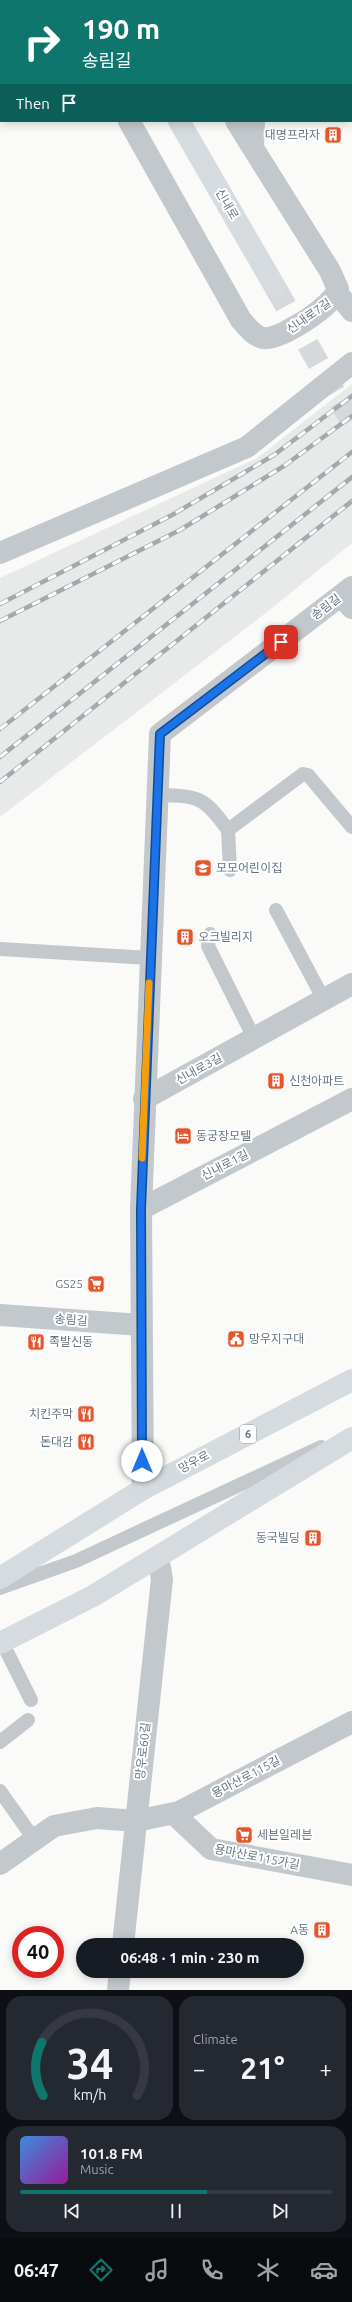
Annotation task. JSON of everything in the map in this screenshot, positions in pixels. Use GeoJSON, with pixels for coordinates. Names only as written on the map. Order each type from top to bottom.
{"type":"FeatureCollection","features":[{"type":"Feature","properties":{"kind":"main road","name":"신내로"},"geometry":{"type":"LineString","coordinates":[[180,122],[275,287]]}},
{"type":"Feature","properties":{"kind":"main road","name":"망우로"},"geometry":{"type":"LineString","coordinates":[[0,1578],[143,1489],[352,1380]]}},
{"type":"Feature","properties":{"kind":"main road"},"geometry":{"type":"LineString","coordinates":[[1,1642],[93,1596],[352,1438]]}},
{"type":"Feature","properties":{"kind":"street","name":"신내로7길"},"geometry":{"type":"LineString","coordinates":[[130,122],[241,320],[251,331],[262,338],[274,337],[284,334],[332,301],[337,293],[337,284],[250,127]]}},
{"type":"Feature","properties":{"kind":"street"},"geometry":{"type":"LineString","coordinates":[[337,293],[352,311]]}},
{"type":"Feature","properties":{"kind":"street"},"geometry":{"type":"LineString","coordinates":[[0,553],[247,447],[352,363]]}},
{"type":"Feature","properties":{"kind":"street","name":"송림길"},"geometry":{"type":"LineString","coordinates":[[143,1489],[141,1209],[144,1099],[160,734],[348,597]]}},
{"type":"Feature","properties":{"kind":"street","name":"신내로3길"},"geometry":{"type":"LineString","coordinates":[[144,1099],[352,984]]}},
{"type":"Feature","properties":{"kind":"street","name":"신내로1길"},"geometry":{"type":"LineString","coordinates":[[141,1209],[352,1099]]}},
{"type":"Feature","properties":{"kind":"street","name":"송림길"},"geometry":{"type":"LineString","coordinates":[[0,1316],[141,1325]]}},
{"type":"Feature","properties":{"kind":"street","name":"망우로60길"},"geometry":{"type":"LineString","coordinates":[[124,1938],[162,1579],[158,1557]]}},
{"type":"Feature","properties":{"kind":"street","name":"용마산로115길"},"geometry":{"type":"LineString","coordinates":[[0,1864],[54,1826],[79,1820],[97,1818],[136,1821],[174,1814],[352,1722]]}},
{"type":"Feature","properties":{"kind":"street","name":"용마산로115가길"},"geometry":{"type":"LineString","coordinates":[[174,1814],[211,1849],[352,1875]]}},
{"type":"Feature","properties":{"kind":"street"},"geometry":{"type":"LineString","coordinates":[[118,1990],[119,1978]]}},
{"type":"Feature","properties":{"kind":"lane"},"geometry":{"type":"LineString","coordinates":[[228,830],[303,774],[312,778],[352,827]]}},
{"type":"Feature","properties":{"kind":"lane"},"geometry":{"type":"LineString","coordinates":[[157,795],[196,798],[213,808],[228,830],[230,870]]}},
{"type":"Feature","properties":{"kind":"lane"},"geometry":{"type":"LineString","coordinates":[[276,910],[324,1000]]}},
{"type":"Feature","properties":{"kind":"lane"},"geometry":{"type":"LineString","coordinates":[[210,934],[208,946],[254,1038]]}},
{"type":"Feature","properties":{"kind":"lane"},"geometry":{"type":"LineString","coordinates":[[0,950],[150,958]]}},
{"type":"Feature","properties":{"kind":"lane"},"geometry":{"type":"LineString","coordinates":[[0,1588],[76,1561],[352,1433]]}},
{"type":"Feature","properties":{"kind":"lane"},"geometry":{"type":"LineString","coordinates":[[1,1642],[31,1700]]}},
{"type":"Feature","properties":{"kind":"lane"},"geometry":{"type":"LineString","coordinates":[[0,1742],[28,1720]]}},
{"type":"Feature","properties":{"kind":"lane"},"geometry":{"type":"LineString","coordinates":[[0,1791],[34,1839]]}},
{"type":"Feature","properties":{"kind":"shaded area"},"geometry":{"type":"Polygon","coordinates":[[[352,384],[352,543],[267,612],[0,817],[0,578],[257,458],[352,384]]]}},
{"type":"Feature","properties":{"kind":"tunnel"},"geometry":{"type":"LineString","coordinates":[[275,287],[352,422]]}},
{"type":"Feature","properties":{"kind":"railway"},"geometry":{"type":"LineString","coordinates":[[0,604],[172,515],[274,455],[352,396]]}},
{"type":"Feature","properties":{"kind":"railway"},"geometry":{"type":"LineString","coordinates":[[0,621],[180,530],[284,466],[352,416]]}},
{"type":"Feature","properties":{"kind":"railway"},"geometry":{"type":"LineString","coordinates":[[0,729],[352,452]]}},
{"type":"Feature","properties":{"kind":"railway"},"geometry":{"type":"LineString","coordinates":[[0,757],[352,477]]}},
{"type":"Feature","properties":{"kind":"railway"},"geometry":{"type":"LineString","coordinates":[[0,782],[352,501]]}},
{"type":"Feature","properties":{"kind":"slow traffic"},"geometry":{"type":"LineString","coordinates":[[142,1158],[149,983]]}},
{"type":"Feature","properties":{"kind":"place","name":"대명프라자"},"geometry":{"type":"Point","coordinates":[333,135]}},
{"type":"Feature","properties":{"kind":"place","name":"모모어린이집"},"geometry":{"type":"Point","coordinates":[203,868]}},
{"type":"Feature","properties":{"kind":"place","name":"오크빌리지"},"geometry":{"type":"Point","coordinates":[185,937]}},
{"type":"Feature","properties":{"kind":"place","name":"신천아파트"},"geometry":{"type":"Point","coordinates":[276,1081]}},
{"type":"Feature","properties":{"kind":"place","name":"동궁장모텔"},"geometry":{"type":"Point","coordinates":[183,1136]}},
{"type":"Feature","properties":{"kind":"place","name":"GS25"},"geometry":{"type":"Point","coordinates":[96,1284]}},
{"type":"Feature","properties":{"kind":"place","name":"망우지구대"},"geometry":{"type":"Point","coordinates":[236,1339]}},
{"type":"Feature","properties":{"kind":"place","name":"족발신동"},"geometry":{"type":"Point","coordinates":[36,1342]}},
{"type":"Feature","properties":{"kind":"place","name":"치킨주막"},"geometry":{"type":"Point","coordinates":[86,1414]}},
{"type":"Feature","properties":{"kind":"place","name":"돈대감"},"geometry":{"type":"Point","coordinates":[86,1442]}},
{"type":"Feature","properties":{"kind":"place","name":"동국빌딩"},"geometry":{"type":"Point","coordinates":[313,1538]}},
{"type":"Feature","properties":{"kind":"place","name":"세븐일레븐"},"geometry":{"type":"Point","coordinates":[244,1835]}},
{"type":"Feature","properties":{"kind":"place","name":"A동"},"geometry":{"type":"Point","coordinates":[322,1930]}},
{"type":"Feature","properties":{"kind":"route"},"geometry":{"type":"LineString","coordinates":[[142,1461],[141,1209],[144,1099],[160,734],[281,642]]}}]}
